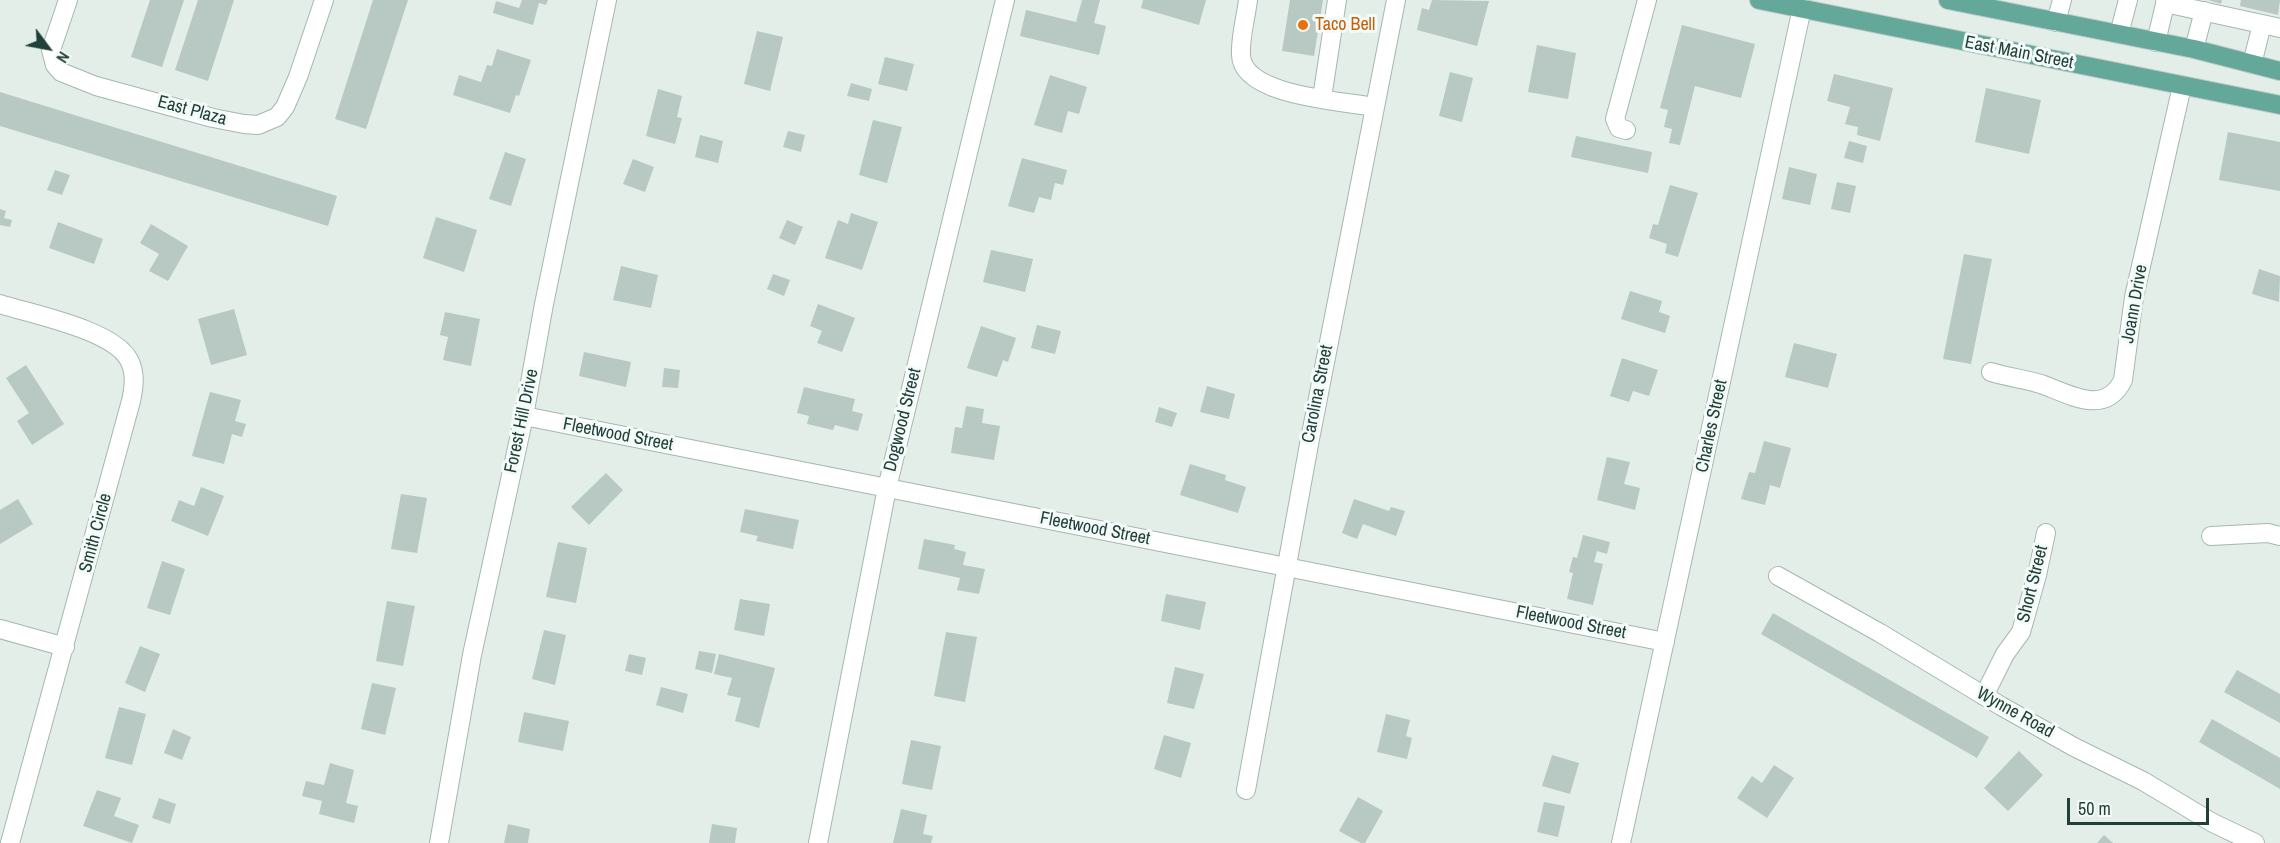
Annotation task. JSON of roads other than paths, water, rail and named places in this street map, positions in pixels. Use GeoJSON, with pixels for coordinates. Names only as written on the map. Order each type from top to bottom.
{"type":"FeatureCollection","features":[{"type":"Feature","properties":{"kind":"main road","name":"East Main Street"},"geometry":{"type":"LineString","coordinates":[[1759,0],[2280,105]]}},
{"type":"Feature","properties":{"kind":"main road","name":"East Main Street"},"geometry":{"type":"LineString","coordinates":[[1948,0],[1991,4],[2056,22],[2194,49],[2280,71]]}},
{"type":"Feature","properties":{"kind":"street","name":"East Plaza"},"geometry":{"type":"LineString","coordinates":[[68,0],[51,50],[55,65],[61,72],[96,86],[213,118],[258,125],[277,117],[285,107],[298,78],[324,0]]}},
{"type":"Feature","properties":{"kind":"street","name":"Forest Hill Drive"},"geometry":{"type":"LineString","coordinates":[[439,843],[472,655],[524,416],[544,304],[607,0]]}},
{"type":"Feature","properties":{"kind":"street","name":"Dogwood Street"},"geometry":{"type":"LineString","coordinates":[[818,843],[886,488],[1005,0]]}},
{"type":"Feature","properties":{"kind":"street"},"geometry":{"type":"LineString","coordinates":[[1248,0],[1240,56],[1247,72],[1262,83],[1282,92],[1374,106]]}},
{"type":"Feature","properties":{"kind":"street"},"geometry":{"type":"LineString","coordinates":[[1322,98],[1337,0]]}},
{"type":"Feature","properties":{"kind":"street","name":"Carolina Street"},"geometry":{"type":"LineString","coordinates":[[1246,790],[1286,567],[1396,0]]}},
{"type":"Feature","properties":{"kind":"street"},"geometry":{"type":"LineString","coordinates":[[1626,130],[1619,128],[1615,119],[1647,0]]}},
{"type":"Feature","properties":{"kind":"street"},"geometry":{"type":"LineString","coordinates":[[2056,22],[2062,0]]}},
{"type":"Feature","properties":{"kind":"street"},"geometry":{"type":"LineString","coordinates":[[2119,34],[2128,0]]}},
{"type":"Feature","properties":{"kind":"street"},"geometry":{"type":"LineString","coordinates":[[2156,42],[2166,1],[2280,28]]}},
{"type":"Feature","properties":{"kind":"street","name":"Charles Street"},"geometry":{"type":"LineString","coordinates":[[1622,843],[1802,8]]}},
{"type":"Feature","properties":{"kind":"street"},"geometry":{"type":"LineString","coordinates":[[2194,49],[2204,11]]}},
{"type":"Feature","properties":{"kind":"street"},"geometry":{"type":"LineString","coordinates":[[2252,64],[2262,24]]}},
{"type":"Feature","properties":{"kind":"street","name":"Joann Drive"},"geometry":{"type":"LineString","coordinates":[[1991,372],[2039,384],[2089,401],[2110,397],[2118,390],[2123,380],[2134,297],[2182,86]]}},
{"type":"Feature","properties":{"kind":"street","name":"Smith Circle"},"geometry":{"type":"LineString","coordinates":[[0,304],[101,336],[117,346],[129,358],[134,373],[131,400],[10,843]]}},
{"type":"Feature","properties":{"kind":"street","name":"Fleetwood Street"},"geometry":{"type":"LineString","coordinates":[[524,416],[1665,642]]}},
{"type":"Feature","properties":{"kind":"street","name":"Short Street"},"geometry":{"type":"LineString","coordinates":[[1984,696],[2005,654],[2021,632],[2046,533]]}},
{"type":"Feature","properties":{"kind":"street"},"geometry":{"type":"LineString","coordinates":[[2211,536],[2268,533],[2280,536]]}},
{"type":"Feature","properties":{"kind":"street","name":"Wynne Road"},"geometry":{"type":"LineString","coordinates":[[1778,576],[2074,747],[2143,781],[2213,823],[2255,843]]}},
{"type":"Feature","properties":{"kind":"street"},"geometry":{"type":"LineString","coordinates":[[0,629],[64,647]]}},
{"type":"Feature","properties":{"kind":"place","name":"Taco Bell"},"geometry":{"type":"Point","coordinates":[1303,25]}}]}
